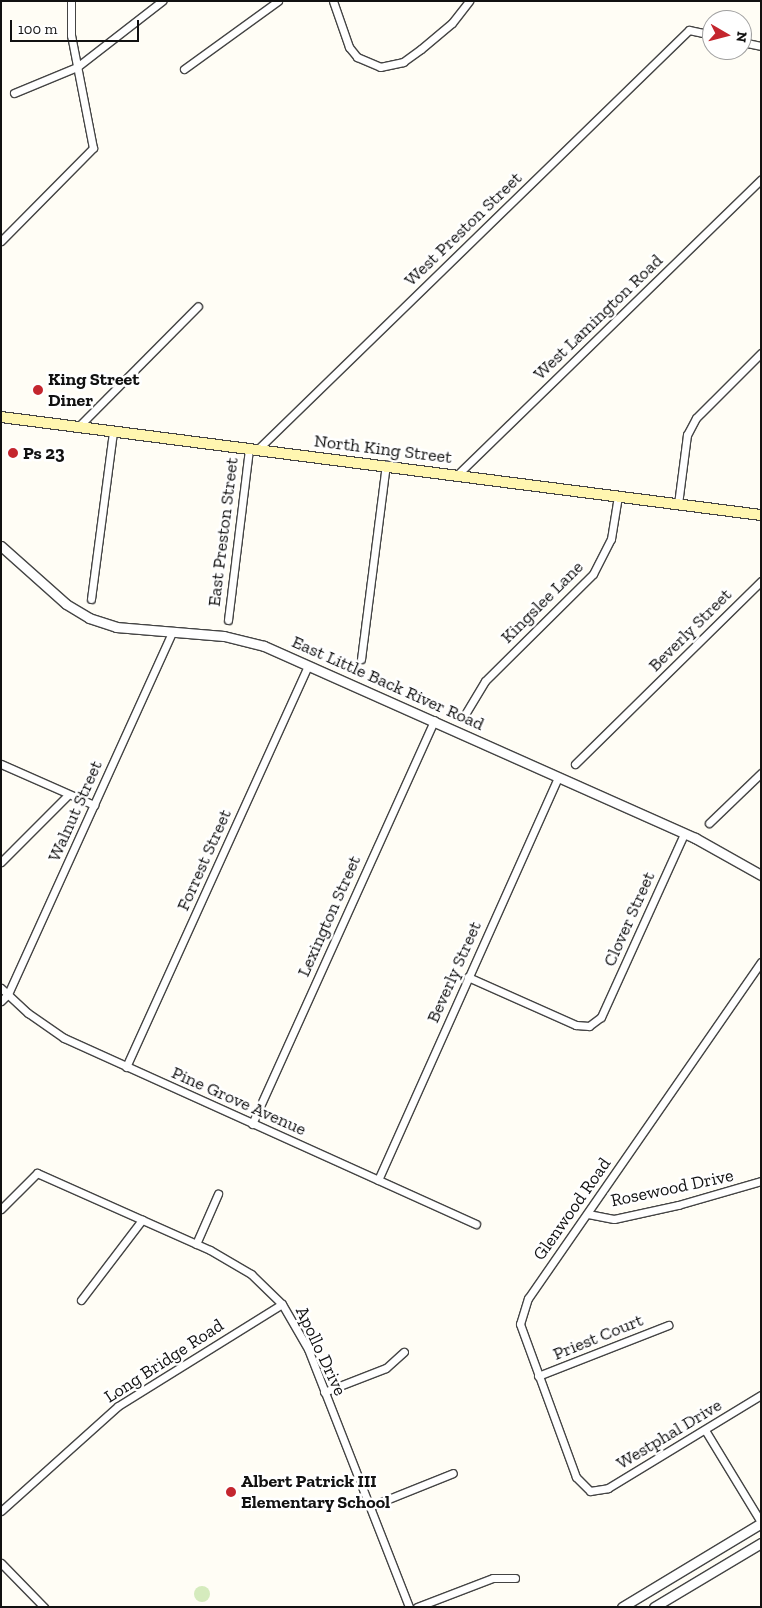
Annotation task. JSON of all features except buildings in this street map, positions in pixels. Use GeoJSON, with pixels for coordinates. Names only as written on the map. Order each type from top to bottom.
{"type":"FeatureCollection","features":[{"type":"Feature","properties":{"kind":"main road","name":"North King Street"},"geometry":{"type":"LineString","coordinates":[[1,417],[386,465],[761,515]]}},
{"type":"Feature","properties":{"kind":"street"},"geometry":{"type":"LineString","coordinates":[[1,241],[93,148],[71,36],[71,1]]}},
{"type":"Feature","properties":{"kind":"street"},"geometry":{"type":"LineString","coordinates":[[14,93],[77,67],[162,1]]}},
{"type":"Feature","properties":{"kind":"street"},"geometry":{"type":"LineString","coordinates":[[184,69],[278,1]]}},
{"type":"Feature","properties":{"kind":"street"},"geometry":{"type":"LineString","coordinates":[[333,1],[349,47],[362,60],[380,67],[403,62],[427,45],[452,23],[469,1]]}},
{"type":"Feature","properties":{"kind":"street","name":"West Preston Street"},"geometry":{"type":"LineString","coordinates":[[254,449],[689,30],[702,33]]}},
{"type":"Feature","properties":{"kind":"street","name":"West Lamington Road"},"geometry":{"type":"LineString","coordinates":[[457,475],[761,180]]}},
{"type":"Feature","properties":{"kind":"street"},"geometry":{"type":"LineString","coordinates":[[78,427],[198,306]]}},
{"type":"Feature","properties":{"kind":"street"},"geometry":{"type":"LineString","coordinates":[[678,504],[687,435],[696,418],[761,353]]}},
{"type":"Feature","properties":{"kind":"street"},"geometry":{"type":"LineString","coordinates":[[91,599],[114,431]]}},
{"type":"Feature","properties":{"kind":"street","name":"East Preston Street"},"geometry":{"type":"LineString","coordinates":[[228,620],[254,449]]}},
{"type":"Feature","properties":{"kind":"street"},"geometry":{"type":"LineString","coordinates":[[360,659],[386,465]]}},
{"type":"Feature","properties":{"kind":"street","name":"Kingslee Lane"},"geometry":{"type":"LineString","coordinates":[[464,716],[485,681],[593,574],[611,539],[618,496]]}},
{"type":"Feature","properties":{"kind":"street","name":"East Little Back River Road"},"geometry":{"type":"LineString","coordinates":[[1,546],[81,614],[116,627],[244,641],[308,665],[684,834],[761,875]]}},
{"type":"Feature","properties":{"kind":"street","name":"Beverly Street"},"geometry":{"type":"LineString","coordinates":[[575,764],[761,581]]}},
{"type":"Feature","properties":{"kind":"street","name":"Walnut Street"},"geometry":{"type":"LineString","coordinates":[[1,1001],[8,994],[172,632]]}},
{"type":"Feature","properties":{"kind":"street","name":"Forrest Street"},"geometry":{"type":"LineString","coordinates":[[126,1067],[308,665]]}},
{"type":"Feature","properties":{"kind":"street","name":"Lexington Street"},"geometry":{"type":"LineString","coordinates":[[252,1124],[434,720]]}},
{"type":"Feature","properties":{"kind":"street"},"geometry":{"type":"LineString","coordinates":[[1,764],[94,805]]}},
{"type":"Feature","properties":{"kind":"street"},"geometry":{"type":"LineString","coordinates":[[709,823],[761,773]]}},
{"type":"Feature","properties":{"kind":"street","name":"Beverly Street"},"geometry":{"type":"LineString","coordinates":[[378,1180],[558,778]]}},
{"type":"Feature","properties":{"kind":"street"},"geometry":{"type":"LineString","coordinates":[[1,862],[68,795]]}},
{"type":"Feature","properties":{"kind":"street","name":"Clover Street"},"geometry":{"type":"LineString","coordinates":[[468,977],[576,1025],[589,1026],[601,1017],[684,834]]}},
{"type":"Feature","properties":{"kind":"street","name":"Glenwood Road"},"geometry":{"type":"LineString","coordinates":[[590,1492],[576,1477],[521,1331],[523,1307],[761,962]]}},
{"type":"Feature","properties":{"kind":"street","name":"Pine Grove Avenue"},"geometry":{"type":"LineString","coordinates":[[1,988],[39,1022],[64,1038],[476,1224]]}},
{"type":"Feature","properties":{"kind":"street","name":"Apollo Drive"},"geometry":{"type":"LineString","coordinates":[[1,1209],[37,1173],[196,1244],[251,1274],[282,1304],[308,1349],[410,1607]]}},
{"type":"Feature","properties":{"kind":"street","name":"Rosewood Drive"},"geometry":{"type":"LineString","coordinates":[[588,1214],[614,1219],[705,1198],[761,1180]]}},
{"type":"Feature","properties":{"kind":"street"},"geometry":{"type":"LineString","coordinates":[[196,1244],[218,1194]]}},
{"type":"Feature","properties":{"kind":"street"},"geometry":{"type":"LineString","coordinates":[[81,1300],[142,1220]]}},
{"type":"Feature","properties":{"kind":"street","name":"Long Bridge Road"},"geometry":{"type":"LineString","coordinates":[[1,1511],[118,1406],[282,1304]]}},
{"type":"Feature","properties":{"kind":"street","name":"Priest Court"},"geometry":{"type":"LineString","coordinates":[[538,1376],[668,1325]]}},
{"type":"Feature","properties":{"kind":"street"},"geometry":{"type":"LineString","coordinates":[[324,1392],[386,1368],[404,1352]]}},
{"type":"Feature","properties":{"kind":"street","name":"Westphal Drive"},"geometry":{"type":"LineString","coordinates":[[590,1492],[608,1488],[761,1395]]}},
{"type":"Feature","properties":{"kind":"street"},"geometry":{"type":"LineString","coordinates":[[622,1607],[761,1522],[705,1430]]}},
{"type":"Feature","properties":{"kind":"street"},"geometry":{"type":"LineString","coordinates":[[371,1506],[453,1473]]}},
{"type":"Feature","properties":{"kind":"street"},"geometry":{"type":"LineString","coordinates":[[654,1607],[761,1543]]}},
{"type":"Feature","properties":{"kind":"street"},"geometry":{"type":"LineString","coordinates":[[1,1564],[44,1607]]}},
{"type":"Feature","properties":{"kind":"street"},"geometry":{"type":"LineString","coordinates":[[417,1607],[493,1578],[515,1578]]}},
{"type":"Feature","properties":{"kind":"green space"},"geometry":{"type":"Polygon","coordinates":[[[202,1586],[210,1594],[202,1602],[194,1594],[202,1586]]]}},
{"type":"Feature","properties":{"kind":"place","name":"King Street Diner"},"geometry":{"type":"Point","coordinates":[38,390]}},
{"type":"Feature","properties":{"kind":"place","name":"Ps 23"},"geometry":{"type":"Point","coordinates":[13,453]}},
{"type":"Feature","properties":{"kind":"place","name":"Albert Patrick III Elementary School"},"geometry":{"type":"Point","coordinates":[231,1492]}}]}
